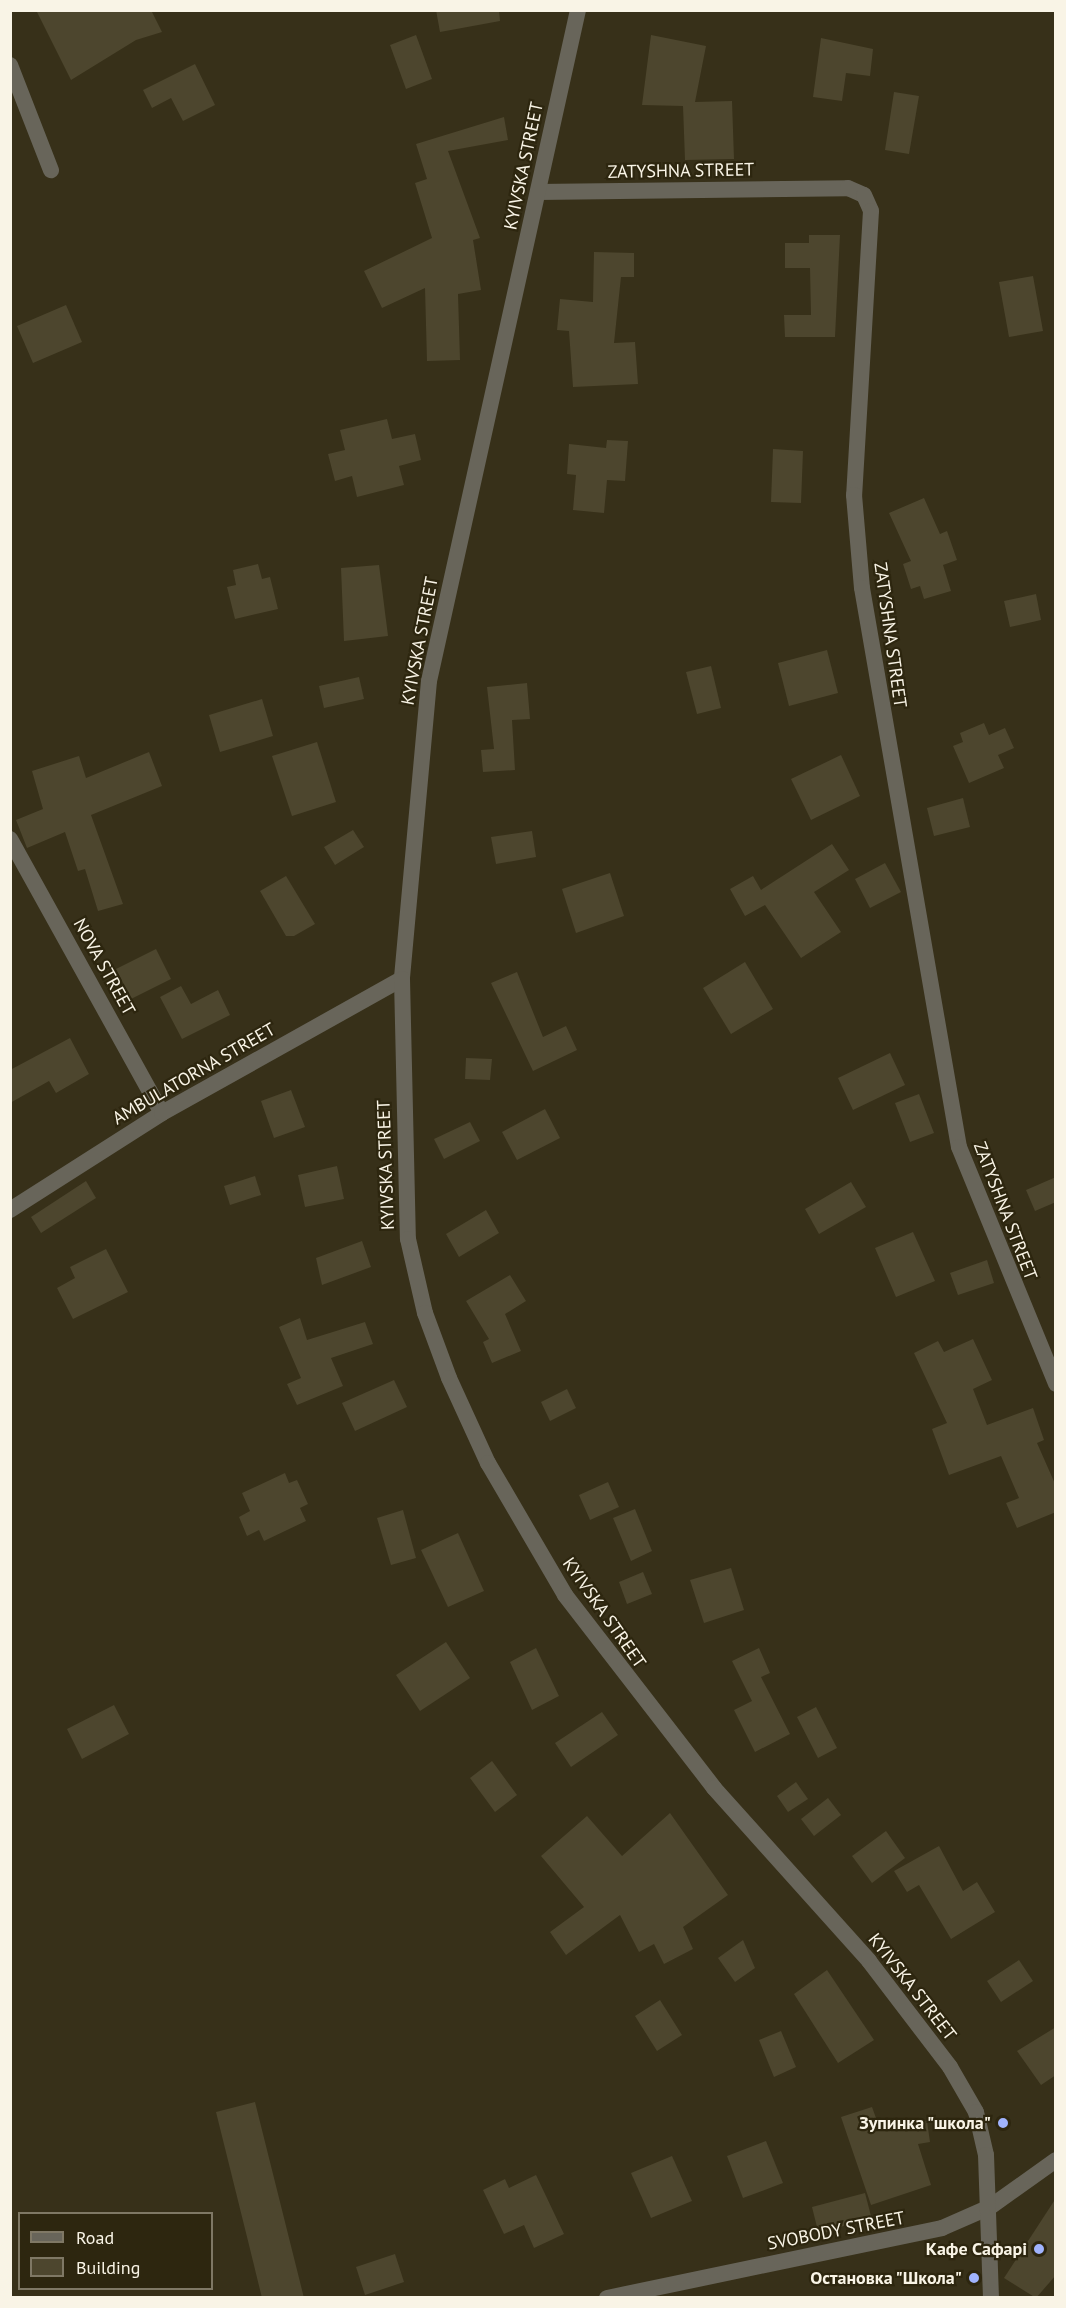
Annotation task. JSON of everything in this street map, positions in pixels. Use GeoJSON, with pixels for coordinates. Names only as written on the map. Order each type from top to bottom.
{"type":"FeatureCollection","features":[{"type":"Feature","properties":{"kind":"street","name":"KYIVSKA STREET"},"geometry":{"type":"LineString","coordinates":[[578,10],[429,681],[402,979],[408,1239],[429,1324],[488,1463],[601,1648],[714,1788],[869,1961],[950,2067],[976,2112],[990,2207],[990,2298]]}},
{"type":"Feature","properties":{"kind":"street"},"geometry":{"type":"LineString","coordinates":[[10,64],[51,170]]}},
{"type":"Feature","properties":{"kind":"street","name":"ZATYSHNA STREET"},"geometry":{"type":"LineString","coordinates":[[538,192],[848,188],[864,195],[871,211],[854,495],[864,600],[958,1147],[1056,1384]]}},
{"type":"Feature","properties":{"kind":"street","name":"NOVA STREET"},"geometry":{"type":"LineString","coordinates":[[10,839],[162,1113]]}},
{"type":"Feature","properties":{"kind":"street","name":"AMBULATORNA STREET"},"geometry":{"type":"LineString","coordinates":[[10,1210],[162,1113],[402,979]]}},
{"type":"Feature","properties":{"kind":"street","name":"SVOBODY STREET"},"geometry":{"type":"LineString","coordinates":[[607,2298],[931,2231],[990,2207],[1054,2164]]}},
{"type":"Feature","properties":{"kind":"building"},"geometry":{"type":"Polygon","coordinates":[[[36,10],[151,10],[162,32],[136,40],[71,80],[36,10]]]}},
{"type":"Feature","properties":{"kind":"building"},"geometry":{"type":"Polygon","coordinates":[[[436,10],[499,10],[500,21],[440,32],[436,10]]]}},
{"type":"Feature","properties":{"kind":"building"},"geometry":{"type":"Polygon","coordinates":[[[416,35],[432,79],[406,89],[390,45],[416,35]]]}},
{"type":"Feature","properties":{"kind":"building"},"geometry":{"type":"Polygon","coordinates":[[[651,35],[706,46],[695,102],[732,101],[734,159],[685,160],[683,106],[642,105],[651,35]]]}},
{"type":"Feature","properties":{"kind":"building"},"geometry":{"type":"Polygon","coordinates":[[[821,38],[873,49],[870,76],[846,73],[842,101],[813,97],[821,38]]]}},
{"type":"Feature","properties":{"kind":"building"},"geometry":{"type":"Polygon","coordinates":[[[195,64],[215,105],[183,121],[171,98],[152,108],[143,90],[195,64]]]}},
{"type":"Feature","properties":{"kind":"building"},"geometry":{"type":"Polygon","coordinates":[[[894,92],[919,96],[909,154],[885,150],[894,92]]]}},
{"type":"Feature","properties":{"kind":"building"},"geometry":{"type":"Polygon","coordinates":[[[504,117],[508,140],[448,151],[480,238],[473,240],[481,290],[458,294],[460,360],[427,361],[425,288],[382,308],[364,271],[432,238],[415,183],[427,179],[416,144],[504,117]]]}},
{"type":"Feature","properties":{"kind":"building"},"geometry":{"type":"Polygon","coordinates":[[[809,235],[840,235],[835,337],[785,337],[784,315],[811,315],[810,268],[785,268],[785,243],[809,243],[809,235]]]}},
{"type":"Feature","properties":{"kind":"building"},"geometry":{"type":"Polygon","coordinates":[[[594,252],[634,253],[634,277],[621,277],[614,343],[635,342],[638,384],[573,387],[569,331],[557,330],[560,299],[593,302],[594,252]]]}},
{"type":"Feature","properties":{"kind":"building"},"geometry":{"type":"Polygon","coordinates":[[[1033,276],[1043,331],[1009,337],[999,282],[1033,276]]]}},
{"type":"Feature","properties":{"kind":"building"},"geometry":{"type":"Polygon","coordinates":[[[66,305],[82,342],[33,363],[17,326],[66,305]]]}},
{"type":"Feature","properties":{"kind":"building"},"geometry":{"type":"Polygon","coordinates":[[[387,419],[392,439],[415,434],[421,460],[399,466],[404,485],[357,497],[352,476],[335,481],[328,454],[345,450],[340,430],[387,419]]]}},
{"type":"Feature","properties":{"kind":"building"},"geometry":{"type":"Polygon","coordinates":[[[607,440],[628,441],[625,481],[607,480],[604,513],[573,510],[576,475],[567,474],[569,444],[606,448],[607,440]]]}},
{"type":"Feature","properties":{"kind":"building"},"geometry":{"type":"Polygon","coordinates":[[[773,449],[803,451],[801,503],[771,502],[773,449]]]}},
{"type":"Feature","properties":{"kind":"building"},"geometry":{"type":"Polygon","coordinates":[[[924,498],[940,534],[947,531],[957,560],[943,565],[951,591],[924,599],[920,586],[911,589],[903,564],[911,561],[889,513],[924,498]]]}},
{"type":"Feature","properties":{"kind":"building"},"geometry":{"type":"Polygon","coordinates":[[[258,564],[262,579],[270,577],[278,609],[235,619],[227,587],[236,585],[233,570],[258,564]]]}},
{"type":"Feature","properties":{"kind":"building"},"geometry":{"type":"Polygon","coordinates":[[[379,565],[388,636],[344,641],[341,568],[379,565]]]}},
{"type":"Feature","properties":{"kind":"building"},"geometry":{"type":"Polygon","coordinates":[[[1036,594],[1041,620],[1010,627],[1004,601],[1036,594]]]}},
{"type":"Feature","properties":{"kind":"building"},"geometry":{"type":"Polygon","coordinates":[[[827,650],[838,693],[789,706],[778,663],[827,650]]]}},
{"type":"Feature","properties":{"kind":"building"},"geometry":{"type":"Polygon","coordinates":[[[711,666],[721,708],[697,714],[686,672],[711,666]]]}},
{"type":"Feature","properties":{"kind":"building"},"geometry":{"type":"Polygon","coordinates":[[[359,677],[364,699],[324,708],[319,686],[359,677]]]}},
{"type":"Feature","properties":{"kind":"building"},"geometry":{"type":"Polygon","coordinates":[[[527,683],[530,719],[512,720],[515,770],[483,772],[481,750],[494,749],[487,687],[527,683]]]}},
{"type":"Feature","properties":{"kind":"building"},"geometry":{"type":"Polygon","coordinates":[[[262,699],[273,736],[220,752],[209,715],[262,699]]]}},
{"type":"Feature","properties":{"kind":"building"},"geometry":{"type":"Polygon","coordinates":[[[984,723],[989,735],[1005,728],[1014,748],[998,755],[1004,768],[969,783],[953,746],[963,742],[960,733],[984,723]]]}},
{"type":"Feature","properties":{"kind":"building"},"geometry":{"type":"Polygon","coordinates":[[[317,742],[336,802],[292,816],[272,756],[317,742]]]}},
{"type":"Feature","properties":{"kind":"building"},"geometry":{"type":"Polygon","coordinates":[[[149,752],[162,786],[91,815],[123,904],[98,911],[85,869],[78,871],[65,832],[27,848],[16,820],[43,809],[32,771],[79,756],[86,778],[149,752]]]}},
{"type":"Feature","properties":{"kind":"building"},"geometry":{"type":"Polygon","coordinates":[[[841,755],[860,796],[811,820],[791,779],[841,755]]]}},
{"type":"Feature","properties":{"kind":"building"},"geometry":{"type":"Polygon","coordinates":[[[963,798],[970,827],[934,836],[927,808],[963,798]]]}},
{"type":"Feature","properties":{"kind":"building"},"geometry":{"type":"Polygon","coordinates":[[[353,830],[364,847],[335,865],[324,847],[353,830]]]}},
{"type":"Feature","properties":{"kind":"building"},"geometry":{"type":"Polygon","coordinates":[[[532,831],[536,857],[496,864],[491,837],[532,831]]]}},
{"type":"Feature","properties":{"kind":"building"},"geometry":{"type":"Polygon","coordinates":[[[832,844],[849,870],[814,892],[841,932],[801,958],[765,905],[745,916],[730,889],[753,876],[761,890],[832,844]]]}},
{"type":"Feature","properties":{"kind":"building"},"geometry":{"type":"Polygon","coordinates":[[[885,863],[901,892],[870,908],[855,879],[885,863]]]}},
{"type":"Feature","properties":{"kind":"building"},"geometry":{"type":"Polygon","coordinates":[[[610,873],[624,916],[576,933],[562,889],[610,873]]]}},
{"type":"Feature","properties":{"kind":"building"},"geometry":{"type":"Polygon","coordinates":[[[286,876],[315,924],[294,936],[286,936],[260,891],[286,876]]]}},
{"type":"Feature","properties":{"kind":"building"},"geometry":{"type":"Polygon","coordinates":[[[156,949],[171,979],[131,999],[116,969],[156,949]]]}},
{"type":"Feature","properties":{"kind":"building"},"geometry":{"type":"Polygon","coordinates":[[[745,962],[773,1009],[731,1034],[703,988],[745,962]]]}},
{"type":"Feature","properties":{"kind":"building"},"geometry":{"type":"Polygon","coordinates":[[[517,972],[543,1037],[566,1026],[577,1050],[533,1071],[491,983],[517,972]]]}},
{"type":"Feature","properties":{"kind":"building"},"geometry":{"type":"Polygon","coordinates":[[[181,986],[191,1004],[218,990],[230,1015],[182,1039],[160,997],[181,986]]]}},
{"type":"Feature","properties":{"kind":"building"},"geometry":{"type":"Polygon","coordinates":[[[70,1038],[89,1074],[56,1093],[49,1081],[10,1103],[10,1070],[70,1038]]]}},
{"type":"Feature","properties":{"kind":"building"},"geometry":{"type":"Polygon","coordinates":[[[890,1053],[905,1085],[853,1110],[838,1078],[890,1053]]]}},
{"type":"Feature","properties":{"kind":"building"},"geometry":{"type":"Polygon","coordinates":[[[466,1058],[492,1059],[490,1080],[465,1079],[466,1058]]]}},
{"type":"Feature","properties":{"kind":"building"},"geometry":{"type":"Polygon","coordinates":[[[291,1090],[305,1127],[274,1138],[261,1101],[291,1090]]]}},
{"type":"Feature","properties":{"kind":"building"},"geometry":{"type":"Polygon","coordinates":[[[919,1094],[934,1133],[910,1142],[895,1103],[919,1094]]]}},
{"type":"Feature","properties":{"kind":"building"},"geometry":{"type":"Polygon","coordinates":[[[545,1109],[560,1138],[517,1160],[502,1132],[545,1109]]]}},
{"type":"Feature","properties":{"kind":"building"},"geometry":{"type":"Polygon","coordinates":[[[470,1122],[480,1141],[444,1159],[434,1139],[470,1122]]]}},
{"type":"Feature","properties":{"kind":"building"},"geometry":{"type":"Polygon","coordinates":[[[337,1166],[344,1199],[305,1207],[298,1175],[337,1166]]]}},
{"type":"Feature","properties":{"kind":"building"},"geometry":{"type":"Polygon","coordinates":[[[255,1176],[261,1195],[230,1205],[224,1186],[255,1176]]]}},
{"type":"Feature","properties":{"kind":"building"},"geometry":{"type":"Polygon","coordinates":[[[1056,1177],[1056,1202],[1035,1211],[1026,1190],[1056,1177]]]}},
{"type":"Feature","properties":{"kind":"building"},"geometry":{"type":"Polygon","coordinates":[[[86,1181],[96,1198],[41,1233],[31,1217],[86,1181]]]}},
{"type":"Feature","properties":{"kind":"building"},"geometry":{"type":"Polygon","coordinates":[[[851,1182],[866,1207],[819,1234],[805,1209],[851,1182]]]}},
{"type":"Feature","properties":{"kind":"building"},"geometry":{"type":"Polygon","coordinates":[[[486,1210],[499,1233],[459,1257],[446,1234],[486,1210]]]}},
{"type":"Feature","properties":{"kind":"building"},"geometry":{"type":"Polygon","coordinates":[[[913,1232],[935,1281],[896,1297],[875,1248],[913,1232]]]}},
{"type":"Feature","properties":{"kind":"building"},"geometry":{"type":"Polygon","coordinates":[[[362,1241],[371,1267],[322,1285],[316,1258],[362,1241]]]}},
{"type":"Feature","properties":{"kind":"building"},"geometry":{"type":"Polygon","coordinates":[[[106,1249],[128,1292],[73,1319],[57,1288],[75,1278],[70,1267],[106,1249]]]}},
{"type":"Feature","properties":{"kind":"building"},"geometry":{"type":"Polygon","coordinates":[[[987,1260],[994,1283],[958,1295],[950,1273],[987,1260]]]}},
{"type":"Feature","properties":{"kind":"building"},"geometry":{"type":"Polygon","coordinates":[[[510,1275],[526,1301],[505,1314],[521,1351],[492,1363],[483,1342],[489,1339],[466,1301],[510,1275]]]}},
{"type":"Feature","properties":{"kind":"building"},"geometry":{"type":"Polygon","coordinates":[[[300,1318],[307,1340],[365,1322],[373,1344],[331,1358],[343,1386],[297,1405],[287,1384],[301,1378],[279,1327],[300,1318]]]}},
{"type":"Feature","properties":{"kind":"building"},"geometry":{"type":"Polygon","coordinates":[[[973,1339],[992,1380],[973,1389],[987,1425],[1033,1408],[1044,1440],[1037,1443],[1056,1486],[1056,1512],[1017,1528],[1006,1503],[1019,1498],[1001,1456],[949,1475],[932,1429],[947,1423],[914,1353],[938,1341],[944,1352],[973,1339]]]}},
{"type":"Feature","properties":{"kind":"building"},"geometry":{"type":"Polygon","coordinates":[[[394,1380],[407,1407],[355,1431],[342,1403],[394,1380]]]}},
{"type":"Feature","properties":{"kind":"building"},"geometry":{"type":"Polygon","coordinates":[[[567,1389],[576,1408],[550,1421],[541,1402],[567,1389]]]}},
{"type":"Feature","properties":{"kind":"building"},"geometry":{"type":"Polygon","coordinates":[[[285,1473],[289,1483],[297,1480],[308,1504],[300,1508],[306,1521],[264,1541],[259,1530],[247,1536],[239,1517],[250,1511],[242,1493],[285,1473]]]}},
{"type":"Feature","properties":{"kind":"building"},"geometry":{"type":"Polygon","coordinates":[[[608,1482],[619,1507],[590,1520],[579,1495],[608,1482]]]}},
{"type":"Feature","properties":{"kind":"building"},"geometry":{"type":"Polygon","coordinates":[[[635,1509],[652,1551],[631,1561],[613,1518],[635,1509]]]}},
{"type":"Feature","properties":{"kind":"building"},"geometry":{"type":"Polygon","coordinates":[[[403,1510],[416,1558],[391,1565],[377,1518],[403,1510]]]}},
{"type":"Feature","properties":{"kind":"building"},"geometry":{"type":"Polygon","coordinates":[[[458,1533],[484,1591],[448,1607],[421,1550],[458,1533]]]}},
{"type":"Feature","properties":{"kind":"building"},"geometry":{"type":"Polygon","coordinates":[[[731,1568],[744,1610],[704,1623],[690,1580],[731,1568]]]}},
{"type":"Feature","properties":{"kind":"building"},"geometry":{"type":"Polygon","coordinates":[[[643,1572],[652,1594],[627,1604],[619,1582],[643,1572]]]}},
{"type":"Feature","properties":{"kind":"building"},"geometry":{"type":"Polygon","coordinates":[[[446,1642],[470,1678],[420,1711],[396,1675],[446,1642]]]}},
{"type":"Feature","properties":{"kind":"building"},"geometry":{"type":"Polygon","coordinates":[[[536,1648],[559,1696],[532,1710],[510,1662],[536,1648]]]}},
{"type":"Feature","properties":{"kind":"building"},"geometry":{"type":"Polygon","coordinates":[[[759,1648],[770,1673],[761,1677],[790,1734],[755,1752],[734,1710],[752,1701],[732,1661],[759,1648]]]}},
{"type":"Feature","properties":{"kind":"building"},"geometry":{"type":"Polygon","coordinates":[[[114,1705],[129,1734],[82,1759],[67,1729],[114,1705]]]}},
{"type":"Feature","properties":{"kind":"building"},"geometry":{"type":"Polygon","coordinates":[[[816,1707],[837,1748],[818,1758],[797,1717],[816,1707]]]}},
{"type":"Feature","properties":{"kind":"building"},"geometry":{"type":"Polygon","coordinates":[[[602,1712],[618,1735],[571,1767],[555,1743],[602,1712]]]}},
{"type":"Feature","properties":{"kind":"building"},"geometry":{"type":"Polygon","coordinates":[[[492,1761],[517,1795],[495,1812],[470,1778],[492,1761]]]}},
{"type":"Feature","properties":{"kind":"building"},"geometry":{"type":"Polygon","coordinates":[[[796,1782],[808,1799],[788,1812],[777,1796],[796,1782]]]}},
{"type":"Feature","properties":{"kind":"building"},"geometry":{"type":"Polygon","coordinates":[[[828,1798],[841,1815],[814,1836],[801,1819],[828,1798]]]}},
{"type":"Feature","properties":{"kind":"building"},"geometry":{"type":"Polygon","coordinates":[[[670,1813],[728,1895],[683,1927],[693,1949],[664,1964],[654,1944],[639,1952],[620,1915],[566,1955],[550,1932],[584,1907],[541,1856],[587,1816],[622,1856],[670,1813]]]}},
{"type":"Feature","properties":{"kind":"building"},"geometry":{"type":"Polygon","coordinates":[[[886,1831],[905,1858],[872,1883],[852,1856],[886,1831]]]}},
{"type":"Feature","properties":{"kind":"building"},"geometry":{"type":"Polygon","coordinates":[[[939,1846],[963,1891],[977,1882],[995,1912],[951,1939],[919,1885],[907,1892],[894,1871],[939,1846]]]}},
{"type":"Feature","properties":{"kind":"building"},"geometry":{"type":"Polygon","coordinates":[[[743,1940],[755,1968],[735,1982],[718,1958],[743,1940]]]}},
{"type":"Feature","properties":{"kind":"building"},"geometry":{"type":"Polygon","coordinates":[[[1019,1960],[1033,1981],[1001,2002],[987,1981],[1019,1960]]]}},
{"type":"Feature","properties":{"kind":"building"},"geometry":{"type":"Polygon","coordinates":[[[827,1970],[874,2040],[838,2063],[794,1994],[827,1970]]]}},
{"type":"Feature","properties":{"kind":"building"},"geometry":{"type":"Polygon","coordinates":[[[660,2000],[682,2035],[657,2051],[635,2016],[660,2000]]]}},
{"type":"Feature","properties":{"kind":"building"},"geometry":{"type":"Polygon","coordinates":[[[1056,2027],[1056,2075],[1041,2085],[1017,2051],[1056,2027]]]}},
{"type":"Feature","properties":{"kind":"building"},"geometry":{"type":"Polygon","coordinates":[[[781,2031],[796,2067],[774,2077],[759,2040],[781,2031]]]}},
{"type":"Feature","properties":{"kind":"building"},"geometry":{"type":"Polygon","coordinates":[[[255,2102],[304,2298],[262,2298],[216,2112],[255,2102]]]}},
{"type":"Feature","properties":{"kind":"building"},"geometry":{"type":"Polygon","coordinates":[[[872,2107],[880,2129],[927,2121],[930,2142],[918,2144],[931,2185],[871,2205],[841,2117],[872,2107]]]}},
{"type":"Feature","properties":{"kind":"building"},"geometry":{"type":"Polygon","coordinates":[[[766,2141],[783,2183],[743,2198],[727,2156],[766,2141]]]}},
{"type":"Feature","properties":{"kind":"building"},"geometry":{"type":"Polygon","coordinates":[[[672,2156],[692,2201],[651,2218],[631,2173],[672,2156]]]}},
{"type":"Feature","properties":{"kind":"building"},"geometry":{"type":"Polygon","coordinates":[[[536,2175],[564,2234],[534,2248],[524,2225],[504,2234],[483,2190],[505,2179],[509,2188],[536,2175]]]}},
{"type":"Feature","properties":{"kind":"building"},"geometry":{"type":"Polygon","coordinates":[[[865,2193],[871,2216],[819,2235],[812,2207],[865,2193]]]}},
{"type":"Feature","properties":{"kind":"building","name":"Кафе Сафарі"},"geometry":{"type":"Polygon","coordinates":[[[1056,2198],[1056,2275],[1036,2298],[1004,2278],[1056,2198]]]}},
{"type":"Feature","properties":{"kind":"building"},"geometry":{"type":"Polygon","coordinates":[[[395,2254],[404,2282],[365,2295],[356,2267],[395,2254]]]}},
{"type":"Feature","properties":{"kind":"place","name":"Зупинка \"школа\""},"geometry":{"type":"Point","coordinates":[1003,2123]}},
{"type":"Feature","properties":{"kind":"place","name":"Кафе Сафарі"},"geometry":{"type":"Point","coordinates":[1039,2249]}},
{"type":"Feature","properties":{"kind":"place","name":"Остановка \"Школа\""},"geometry":{"type":"Point","coordinates":[974,2278]}}]}
